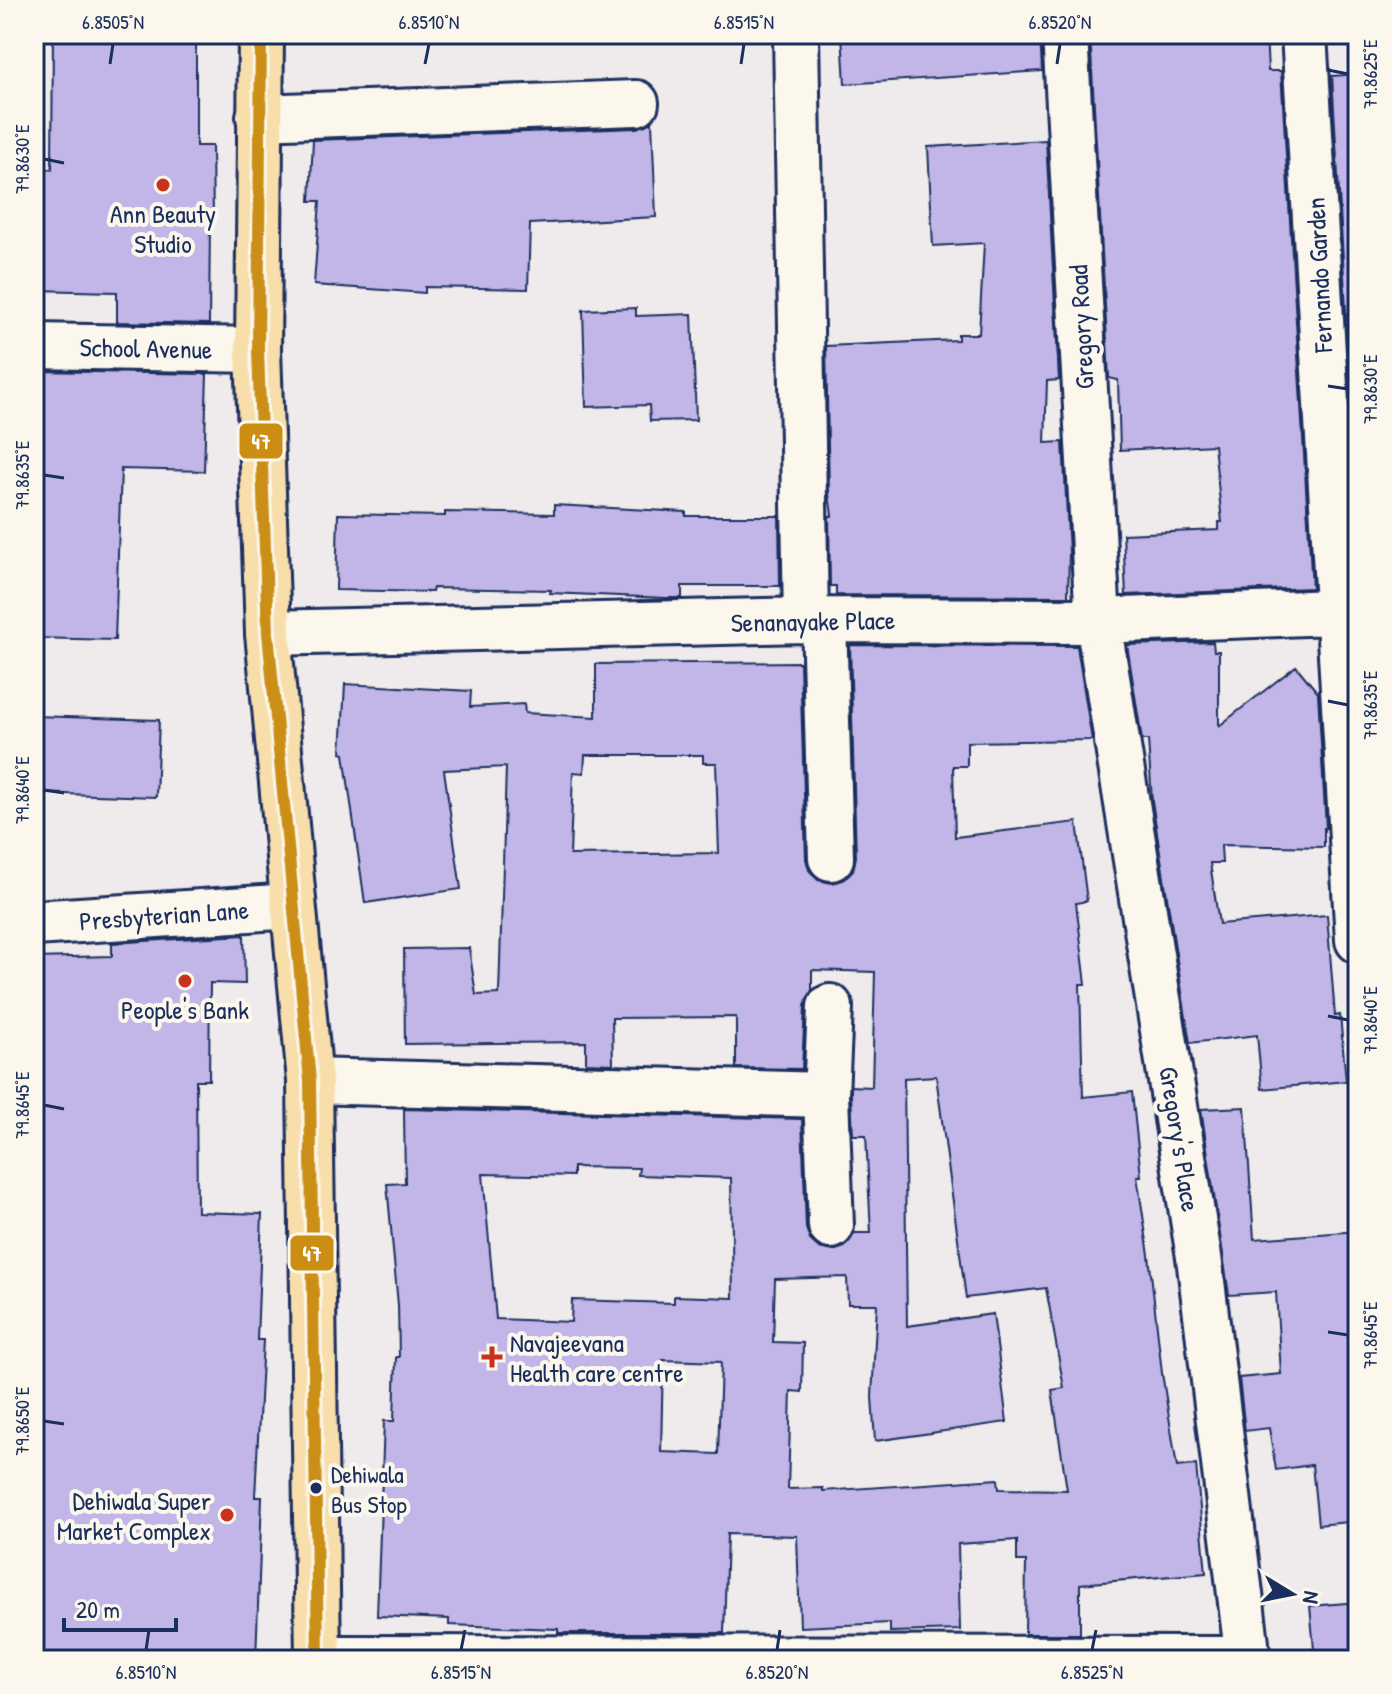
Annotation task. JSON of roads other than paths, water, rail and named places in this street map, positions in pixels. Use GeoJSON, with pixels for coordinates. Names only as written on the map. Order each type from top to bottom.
{"type":"FeatureCollection","features":[{"type":"Feature","properties":{"kind":"main road"},"geometry":{"type":"LineString","coordinates":[[261,34],[258,350],[268,633],[310,1081],[318,1659]]}},
{"type":"Feature","properties":{"kind":"street"},"geometry":{"type":"LineString","coordinates":[[796,34],[815,620],[831,858]]}},
{"type":"Feature","properties":{"kind":"street","name":"Gregory Road"},"geometry":{"type":"LineString","coordinates":[[1065,34],[1098,621]]}},
{"type":"Feature","properties":{"kind":"street","name":"Fernando Garden"},"geometry":{"type":"LineString","coordinates":[[1304,34],[1348,611],[1358,940]]}},
{"type":"Feature","properties":{"kind":"street"},"geometry":{"type":"LineString","coordinates":[[259,117],[636,103]]}},
{"type":"Feature","properties":{"kind":"street","name":"School Avenue"},"geometry":{"type":"LineString","coordinates":[[34,346],[258,350]]}},
{"type":"Feature","properties":{"kind":"street","name":"Senanayake Place"},"geometry":{"type":"LineString","coordinates":[[268,633],[815,620],[1098,621],[1348,611]]}},
{"type":"Feature","properties":{"kind":"street","name":"Gregory's Place"},"geometry":{"type":"LineString","coordinates":[[1098,621],[1199,1257],[1248,1660]]}},
{"type":"Feature","properties":{"kind":"street","name":"Presbyterian Lane"},"geometry":{"type":"LineString","coordinates":[[34,923],[293,906]]}},
{"type":"Feature","properties":{"kind":"street"},"geometry":{"type":"LineString","coordinates":[[830,1007],[826,1095],[831,1226]]}},
{"type":"Feature","properties":{"kind":"street"},"geometry":{"type":"LineString","coordinates":[[310,1081],[826,1095]]}},
{"type":"Feature","properties":{"kind":"street"},"geometry":{"type":"LineString","coordinates":[[318,1659],[1248,1660]]}},
{"type":"Feature","properties":{"kind":"place","name":"Ann Beauty Studio"},"geometry":{"type":"Point","coordinates":[163,185]}},
{"type":"Feature","properties":{"kind":"place","name":"People's Bank"},"geometry":{"type":"Point","coordinates":[185,981]}},
{"type":"Feature","properties":{"kind":"place","name":"Navajeevana Health care centre"},"geometry":{"type":"Point","coordinates":[492,1357]}},
{"type":"Feature","properties":{"kind":"place","name":"Dehiwala Bus Stop"},"geometry":{"type":"Point","coordinates":[316,1488]}},
{"type":"Feature","properties":{"kind":"place","name":"Dehiwala Super Market Complex"},"geometry":{"type":"Point","coordinates":[227,1515]}}]}
